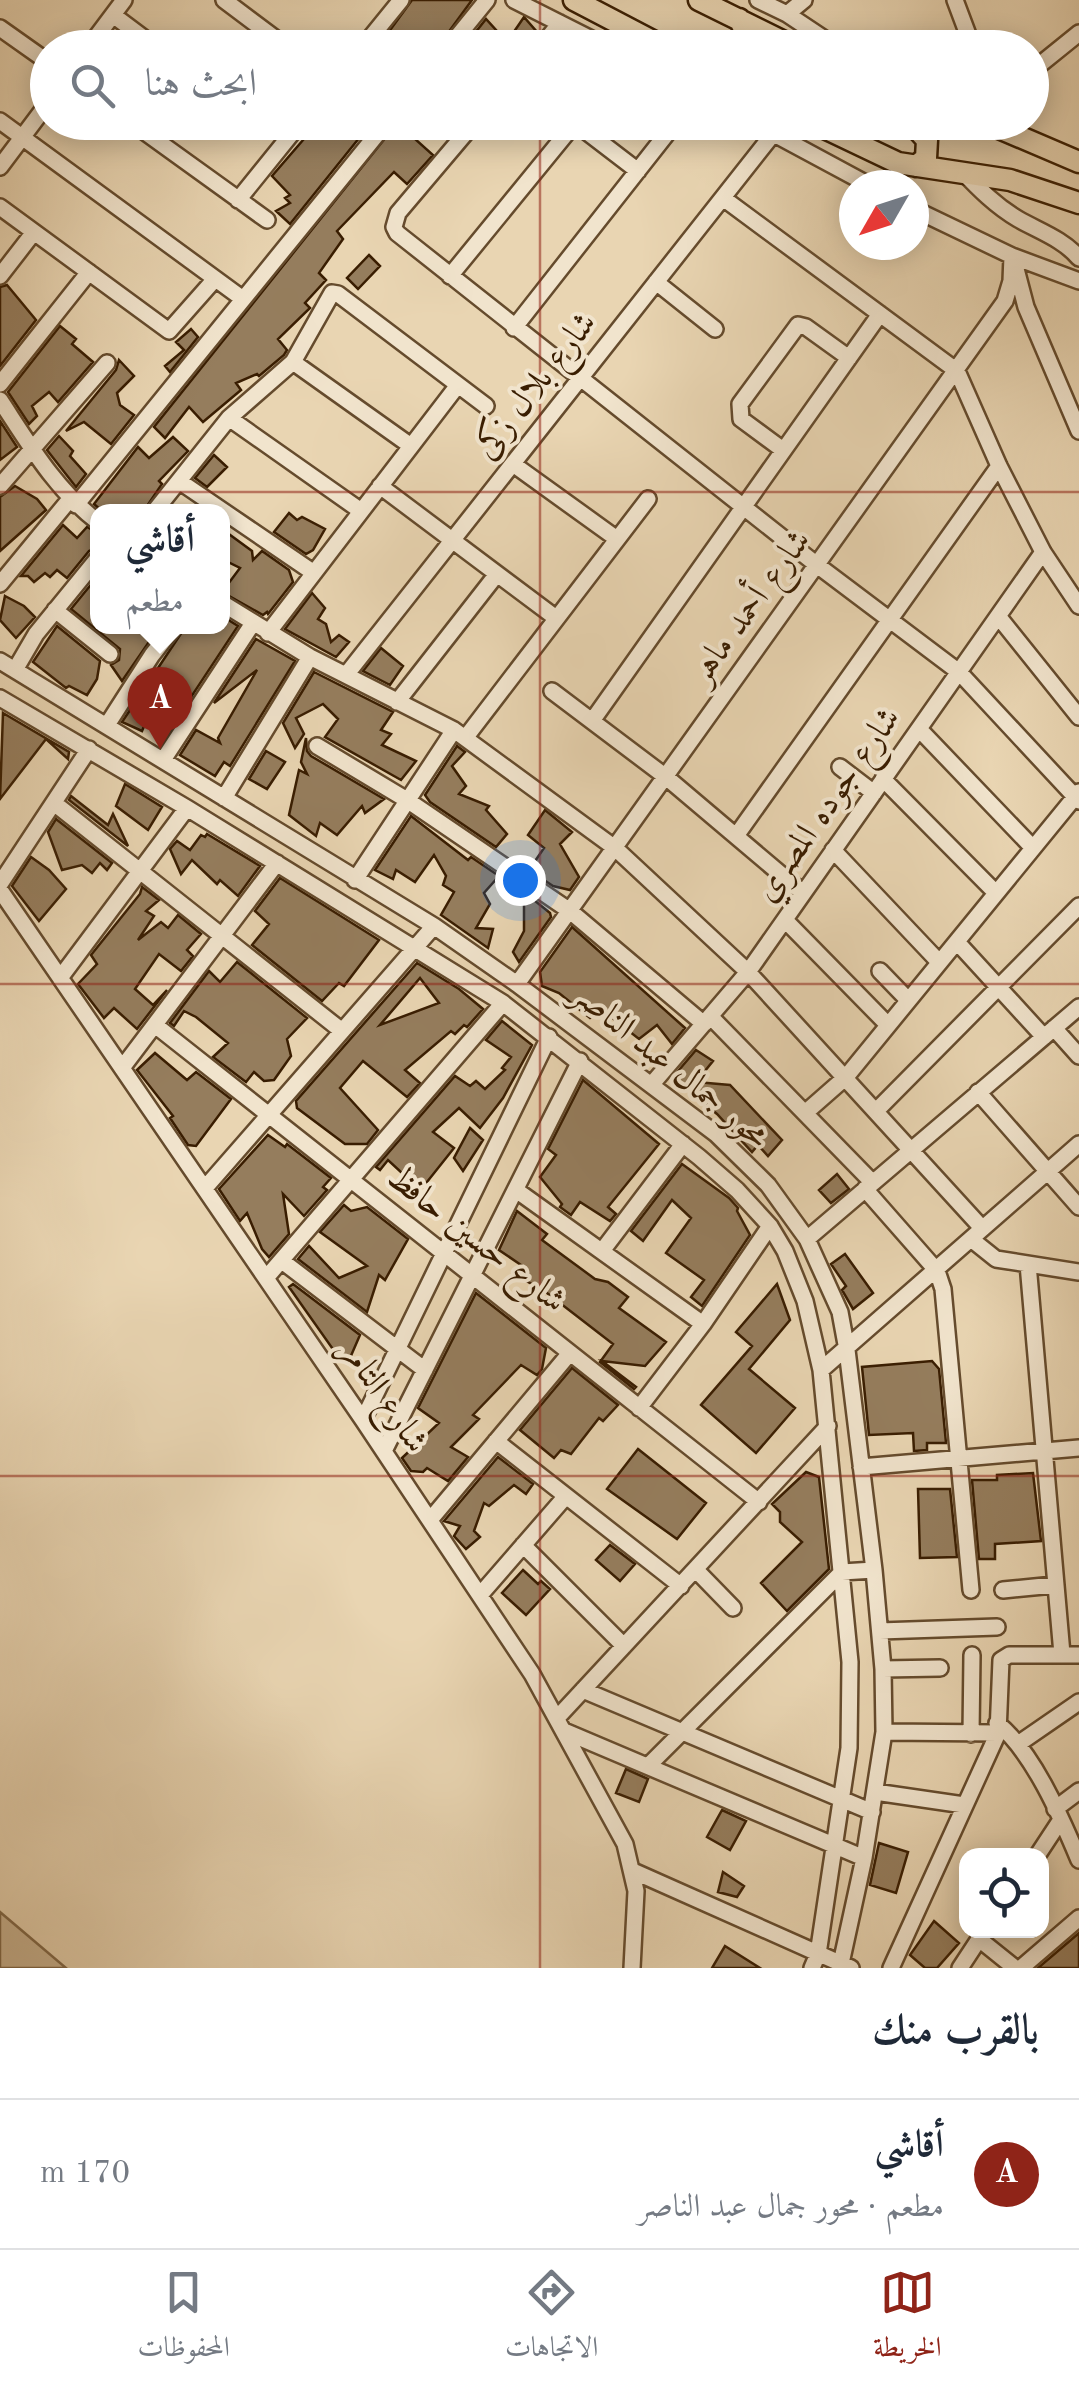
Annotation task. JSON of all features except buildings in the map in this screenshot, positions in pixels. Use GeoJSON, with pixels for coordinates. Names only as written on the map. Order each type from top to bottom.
{"type":"FeatureCollection","features":[{"type":"Feature","properties":{"kind":"main road"},"geometry":{"type":"LineString","coordinates":[[574,0],[632,30]]}},
{"type":"Feature","properties":{"kind":"main road"},"geometry":{"type":"LineString","coordinates":[[699,0],[761,30]]}},
{"type":"Feature","properties":{"kind":"main road"},"geometry":{"type":"LineString","coordinates":[[739,19],[745,30]]}},
{"type":"Feature","properties":{"kind":"main road"},"geometry":{"type":"LineString","coordinates":[[846,140],[878,157],[1010,180],[1079,203]]}},
{"type":"Feature","properties":{"kind":"main road"},"geometry":{"type":"LineString","coordinates":[[916,166],[926,158],[926,140]]}},
{"type":"Feature","properties":{"kind":"main road"},"geometry":{"type":"LineString","coordinates":[[1027,140],[1079,162]]}},
{"type":"Feature","properties":{"kind":"street"},"geometry":{"type":"LineString","coordinates":[[224,0],[264,30]]}},
{"type":"Feature","properties":{"kind":"street"},"geometry":{"type":"LineString","coordinates":[[377,30],[401,0]]}},
{"type":"Feature","properties":{"kind":"street"},"geometry":{"type":"LineString","coordinates":[[463,30],[487,0]]}},
{"type":"Feature","properties":{"kind":"street"},"geometry":{"type":"LineString","coordinates":[[514,0],[573,30]]}},
{"type":"Feature","properties":{"kind":"street"},"geometry":{"type":"LineString","coordinates":[[758,0],[811,30]]}},
{"type":"Feature","properties":{"kind":"street"},"geometry":{"type":"LineString","coordinates":[[787,14],[804,0]]}},
{"type":"Feature","properties":{"kind":"street"},"geometry":{"type":"LineString","coordinates":[[954,0],[966,30]]}},
{"type":"Feature","properties":{"kind":"street"},"geometry":{"type":"LineString","coordinates":[[99,30],[114,6],[139,30]]}},
{"type":"Feature","properties":{"kind":"street"},"geometry":{"type":"LineString","coordinates":[[554,30],[560,23]]}},
{"type":"Feature","properties":{"kind":"street"},"geometry":{"type":"LineString","coordinates":[[0,28],[30,49]]}},
{"type":"Feature","properties":{"kind":"street"},"geometry":{"type":"LineString","coordinates":[[1049,58],[1079,33]]}},
{"type":"Feature","properties":{"kind":"street"},"geometry":{"type":"LineString","coordinates":[[0,121],[243,299]]}},
{"type":"Feature","properties":{"kind":"street"},"geometry":{"type":"LineString","coordinates":[[0,167],[30,127]]}},
{"type":"Feature","properties":{"kind":"street"},"geometry":{"type":"LineString","coordinates":[[156,140],[267,220]]}},
{"type":"Feature","properties":{"kind":"street"},"geometry":{"type":"LineString","coordinates":[[238,200],[286,140]]}},
{"type":"Feature","properties":{"kind":"street"},"geometry":{"type":"LineString","coordinates":[[0,584],[73,502],[372,140]]}},
{"type":"Feature","properties":{"kind":"street"},"geometry":{"type":"LineString","coordinates":[[461,140],[398,214],[394,226],[397,233],[959,672],[1078,797],[846,1076],[805,1112]]}},
{"type":"Feature","properties":{"kind":"street"},"geometry":{"type":"LineString","coordinates":[[450,276],[561,140]]}},
{"type":"Feature","properties":{"kind":"street"},"geometry":{"type":"LineString","coordinates":[[597,140],[638,171]]}},
{"type":"Feature","properties":{"kind":"street"},"geometry":{"type":"LineString","coordinates":[[514,328],[662,140]]}},
{"type":"Feature","properties":{"kind":"street","name":"شارع بلال زكى"},"geometry":{"type":"LineString","coordinates":[[346,675],[768,140]]}},
{"type":"Feature","properties":{"kind":"street"},"geometry":{"type":"LineString","coordinates":[[784,140],[841,170]]}},
{"type":"Feature","properties":{"kind":"street"},"geometry":{"type":"LineString","coordinates":[[962,171],[982,194],[1014,217],[1064,243],[1079,258]]}},
{"type":"Feature","properties":{"kind":"street"},"geometry":{"type":"LineString","coordinates":[[722,198],[957,371],[1043,552],[1079,606]]}},
{"type":"Feature","properties":{"kind":"street"},"geometry":{"type":"LineString","coordinates":[[0,207],[170,331],[215,278]]}},
{"type":"Feature","properties":{"kind":"street"},"geometry":{"type":"LineString","coordinates":[[929,216],[1012,256],[1079,281]]}},
{"type":"Feature","properties":{"kind":"street"},"geometry":{"type":"LineString","coordinates":[[0,276],[34,232]]}},
{"type":"Feature","properties":{"kind":"street"},"geometry":{"type":"LineString","coordinates":[[1012,256],[1026,307],[1079,431]]}},
{"type":"Feature","properties":{"kind":"street","name":"شارع أحمد ماهر"},"geometry":{"type":"LineString","coordinates":[[518,984],[1005,301],[1011,282],[1012,256]]}},
{"type":"Feature","properties":{"kind":"street"},"geometry":{"type":"LineString","coordinates":[[0,384],[88,272]]}},
{"type":"Feature","properties":{"kind":"street"},"geometry":{"type":"LineString","coordinates":[[656,282],[716,330]]}},
{"type":"Feature","properties":{"kind":"street"},"geometry":{"type":"LineString","coordinates":[[160,504],[230,418],[293,362],[328,296],[338,294],[486,406]]}},
{"type":"Feature","properties":{"kind":"street"},"geometry":{"type":"LineString","coordinates":[[592,721],[880,314]]}},
{"type":"Feature","properties":{"kind":"street"},"geometry":{"type":"LineString","coordinates":[[784,450],[741,419],[740,404],[798,326],[806,326],[849,358]]}},
{"type":"Feature","properties":{"kind":"street"},"geometry":{"type":"LineString","coordinates":[[293,362],[411,446]]}},
{"type":"Feature","properties":{"kind":"street"},"geometry":{"type":"LineString","coordinates":[[0,486],[107,363]]}},
{"type":"Feature","properties":{"kind":"street"},"geometry":{"type":"LineString","coordinates":[[268,633],[458,385]]}},
{"type":"Feature","properties":{"kind":"street"},"geometry":{"type":"LineString","coordinates":[[1,402],[32,450],[73,502],[90,516]]}},
{"type":"Feature","properties":{"kind":"street"},"geometry":{"type":"LineString","coordinates":[[230,418],[361,511]]}},
{"type":"Feature","properties":{"kind":"street"},"geometry":{"type":"LineString","coordinates":[[513,464],[616,540]]}},
{"type":"Feature","properties":{"kind":"street"},"geometry":{"type":"LineString","coordinates":[[736,836],[999,466]]}},
{"type":"Feature","properties":{"kind":"street"},"geometry":{"type":"LineString","coordinates":[[178,481],[212,504]]}},
{"type":"Feature","properties":{"kind":"street"},"geometry":{"type":"LineString","coordinates":[[380,486],[556,618]]}},
{"type":"Feature","properties":{"kind":"street"},"geometry":{"type":"LineString","coordinates":[[355,880],[408,800],[648,499]]}},
{"type":"Feature","properties":{"kind":"street"},"geometry":{"type":"LineString","coordinates":[[230,516],[314,573]]}},
{"type":"Feature","properties":{"kind":"street","name":"شارع جوده المصري"},"geometry":{"type":"LineString","coordinates":[[652,1084],[748,972],[1043,552]]}},
{"type":"Feature","properties":{"kind":"street"},"geometry":{"type":"LineString","coordinates":[[16,670],[36,634],[90,569]]}},
{"type":"Feature","properties":{"kind":"street"},"geometry":{"type":"LineString","coordinates":[[397,702],[498,574]]}},
{"type":"Feature","properties":{"kind":"street"},"geometry":{"type":"LineString","coordinates":[[230,609],[310,658],[460,734],[615,848],[748,972],[846,1076],[912,1149],[996,1259],[1079,1272]]}},
{"type":"Feature","properties":{"kind":"street"},"geometry":{"type":"LineString","coordinates":[[55,610],[110,654]]}},
{"type":"Feature","properties":{"kind":"street"},"geometry":{"type":"LineString","coordinates":[[998,616],[1079,717]]}},
{"type":"Feature","properties":{"kind":"street"},"geometry":{"type":"LineString","coordinates":[[163,760],[252,623]]}},
{"type":"Feature","properties":{"kind":"street"},"geometry":{"type":"LineString","coordinates":[[106,725],[169,634]]}},
{"type":"Feature","properties":{"kind":"street"},"geometry":{"type":"LineString","coordinates":[[224,798],[310,658]]}},
{"type":"Feature","properties":{"kind":"street","name":"محور جمال عبد الناصر"},"geometry":{"type":"LineString","coordinates":[[0,661],[434,926],[518,984],[652,1084],[747,1162],[807,1239],[840,1312],[847,1350],[883,1669],[884,1732],[844,1967]]}},
{"type":"Feature","properties":{"kind":"street"},"geometry":{"type":"LineString","coordinates":[[552,691],[666,777],[804,893]]}},
{"type":"Feature","properties":{"kind":"street","name":"محور جمال عبد الناصر"},"geometry":{"type":"LineString","coordinates":[[0,698],[503,1003],[683,1144],[737,1190],[770,1226],[805,1302],[821,1370],[842,1572],[852,1720],[815,1961]]}},
{"type":"Feature","properties":{"kind":"street"},"geometry":{"type":"LineString","coordinates":[[919,728],[1033,848]]}},
{"type":"Feature","properties":{"kind":"street"},"geometry":{"type":"LineString","coordinates":[[318,746],[408,800],[570,911],[707,1020],[805,1112],[937,1271],[943,1289],[971,1590]]}},
{"type":"Feature","properties":{"kind":"street"},"geometry":{"type":"LineString","coordinates":[[0,887],[89,749]]}},
{"type":"Feature","properties":{"kind":"street"},"geometry":{"type":"LineString","coordinates":[[840,768],[879,786],[996,893]]}},
{"type":"Feature","properties":{"kind":"street"},"geometry":{"type":"LineString","coordinates":[[54,803],[342,1031]]}},
{"type":"Feature","properties":{"kind":"street"},"geometry":{"type":"LineString","coordinates":[[60,978],[187,808]]}},
{"type":"Feature","properties":{"kind":"street"},"geometry":{"type":"LineString","coordinates":[[833,850],[939,962]]}},
{"type":"Feature","properties":{"kind":"street"},"geometry":{"type":"LineString","coordinates":[[122,1068],[277,863]]}},
{"type":"Feature","properties":{"kind":"street","name":"شارع التامر"},"geometry":{"type":"LineString","coordinates":[[0,887],[364,1420],[561,1724],[625,1844],[636,1891],[632,1968]]}},
{"type":"Feature","properties":{"kind":"street"},"geometry":{"type":"LineString","coordinates":[[877,1110],[1079,906]]}},
{"type":"Feature","properties":{"kind":"street"},"geometry":{"type":"LineString","coordinates":[[784,920],[888,1024]]}},
{"type":"Feature","properties":{"kind":"street"},"geometry":{"type":"LineString","coordinates":[[205,1188],[434,926]]}},
{"type":"Feature","properties":{"kind":"street"},"geometry":{"type":"LineString","coordinates":[[957,942],[998,988],[1079,1056]]}},
{"type":"Feature","properties":{"kind":"street"},"geometry":{"type":"LineString","coordinates":[[880,971],[908,1000]]}},
{"type":"Feature","properties":{"kind":"street"},"geometry":{"type":"LineString","coordinates":[[266,1278],[353,1182],[503,1003]]}},
{"type":"Feature","properties":{"kind":"street"},"geometry":{"type":"LineString","coordinates":[[807,1239],[1079,1006]]}},
{"type":"Feature","properties":{"kind":"street","name":"شارع حسين حافظ"},"geometry":{"type":"LineString","coordinates":[[155,1025],[759,1502]]}},
{"type":"Feature","properties":{"kind":"street"},"geometry":{"type":"LineString","coordinates":[[364,1420],[549,1037]]}},
{"type":"Feature","properties":{"kind":"street"},"geometry":{"type":"LineString","coordinates":[[384,1451],[580,1061]]}},
{"type":"Feature","properties":{"kind":"street"},"geometry":{"type":"LineString","coordinates":[[978,1092],[1079,1207]]}},
{"type":"Feature","properties":{"kind":"street"},"geometry":{"type":"LineString","coordinates":[[602,1252],[683,1144]]}},
{"type":"Feature","properties":{"kind":"street"},"geometry":{"type":"LineString","coordinates":[[821,1370],[1079,1144]]}},
{"type":"Feature","properties":{"kind":"street"},"geometry":{"type":"LineString","coordinates":[[516,1190],[703,1324]]}},
{"type":"Feature","properties":{"kind":"street"},"geometry":{"type":"LineString","coordinates":[[640,1408],[770,1226]]}},
{"type":"Feature","properties":{"kind":"street"},"geometry":{"type":"LineString","coordinates":[[282,1261],[425,1370]]}},
{"type":"Feature","properties":{"kind":"street"},"geometry":{"type":"LineString","coordinates":[[891,1968],[998,1728],[1000,1665],[1004,1656],[1070,1654],[1054,1584],[1028,1264]]}},
{"type":"Feature","properties":{"kind":"street"},"geometry":{"type":"LineString","coordinates":[[430,1520],[570,1353]]}},
{"type":"Feature","properties":{"kind":"street"},"geometry":{"type":"LineString","coordinates":[[828,1426],[583,1690],[561,1724],[648,1766],[864,1858]]}},
{"type":"Feature","properties":{"kind":"street"},"geometry":{"type":"LineString","coordinates":[[496,1441],[681,1586]]}},
{"type":"Feature","properties":{"kind":"street"},"geometry":{"type":"LineString","coordinates":[[861,1467],[1079,1448]]}},
{"type":"Feature","properties":{"kind":"street"},"geometry":{"type":"LineString","coordinates":[[480,1595],[566,1496]]}},
{"type":"Feature","properties":{"kind":"street"},"geometry":{"type":"LineString","coordinates":[[524,1545],[624,1646]]}},
{"type":"Feature","properties":{"kind":"street"},"geometry":{"type":"LineString","coordinates":[[696,1570],[734,1608]]}},
{"type":"Feature","properties":{"kind":"street"},"geometry":{"type":"LineString","coordinates":[[648,1766],[842,1572],[874,1570]]}},
{"type":"Feature","properties":{"kind":"street"},"geometry":{"type":"LineString","coordinates":[[1003,1590],[1054,1584]]}},
{"type":"Feature","properties":{"kind":"street"},"geometry":{"type":"LineString","coordinates":[[880,1631],[997,1627]]}},
{"type":"Feature","properties":{"kind":"street"},"geometry":{"type":"LineString","coordinates":[[971,1734],[972,1655]]}},
{"type":"Feature","properties":{"kind":"street"},"geometry":{"type":"LineString","coordinates":[[883,1669],[940,1668]]}},
{"type":"Feature","properties":{"kind":"street"},"geometry":{"type":"LineString","coordinates":[[583,1690],[872,1812]]}},
{"type":"Feature","properties":{"kind":"street"},"geometry":{"type":"LineString","coordinates":[[1018,1744],[1079,1702]]}},
{"type":"Feature","properties":{"kind":"street"},"geometry":{"type":"LineString","coordinates":[[884,1732],[971,1734],[998,1728]]}},
{"type":"Feature","properties":{"kind":"street"},"geometry":{"type":"LineString","coordinates":[[998,1728],[1018,1744],[1079,1860]]}},
{"type":"Feature","properties":{"kind":"street"},"geometry":{"type":"LineString","coordinates":[[1041,1848],[1058,1815],[1079,1791]]}},
{"type":"Feature","properties":{"kind":"street"},"geometry":{"type":"LineString","coordinates":[[875,1792],[964,1806]]}},
{"type":"Feature","properties":{"kind":"street"},"geometry":{"type":"LineString","coordinates":[[633,1872],[815,1961],[844,1967]]}},
{"type":"Feature","properties":{"kind":"street"},"geometry":{"type":"LineString","coordinates":[[985,1938],[1018,1968],[1079,1918]]}},
{"type":"Feature","properties":{"kind":"street"},"geometry":{"type":"LineString","coordinates":[[960,1968],[980,1938]]}},
{"type":"Feature","properties":{"kind":"shaded area"},"geometry":{"type":"Polygon","coordinates":[[[0,1912],[66,1968],[0,1968],[0,1912]]]}},
{"type":"Feature","properties":{"kind":"place","name":"أقاشي"},"geometry":{"type":"Point","coordinates":[160,749]}}]}
